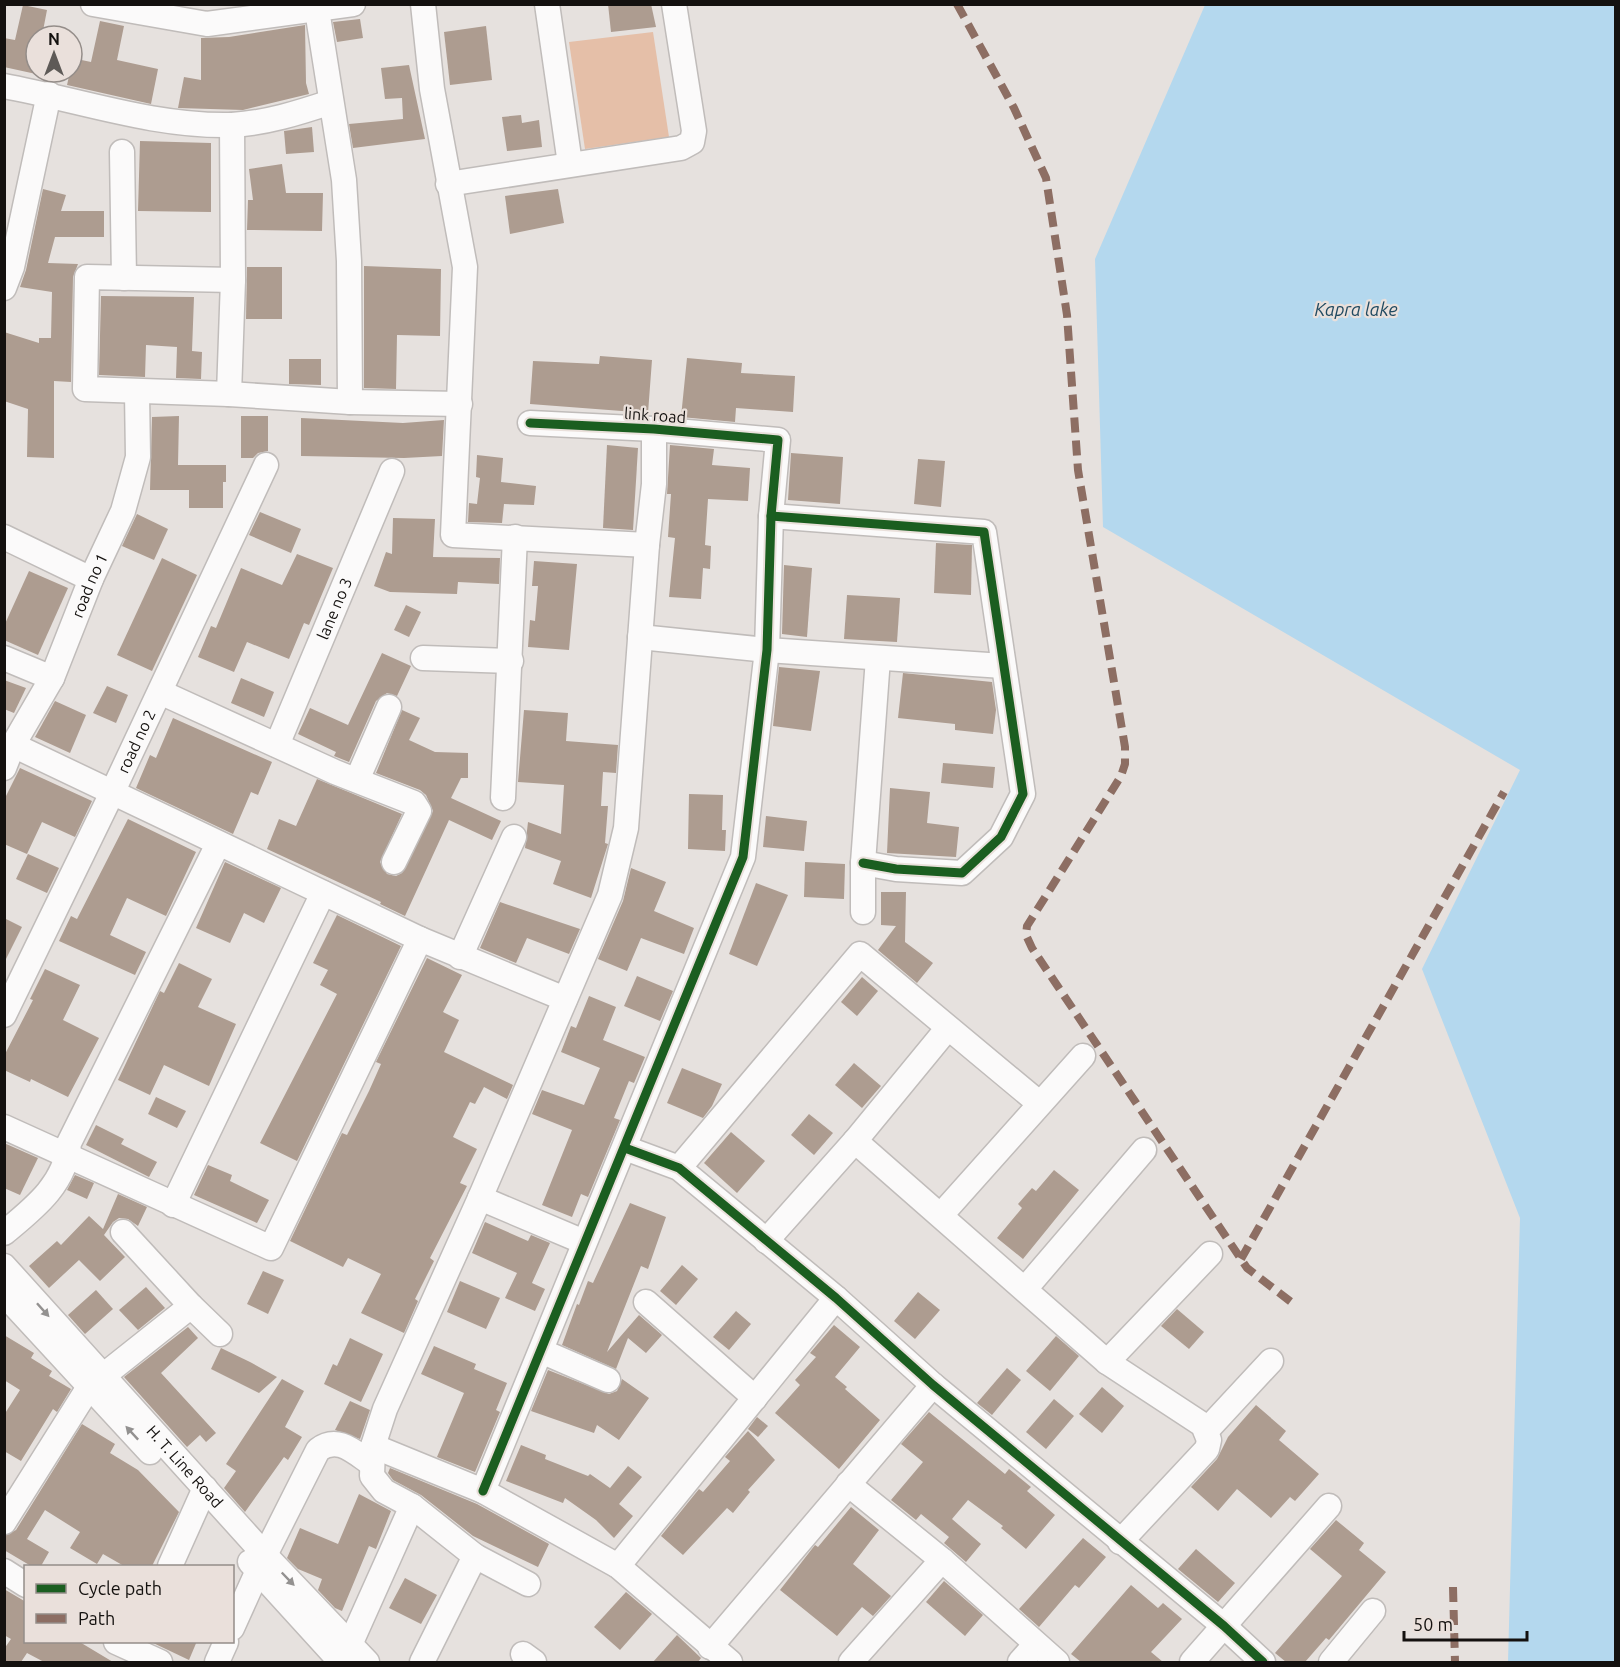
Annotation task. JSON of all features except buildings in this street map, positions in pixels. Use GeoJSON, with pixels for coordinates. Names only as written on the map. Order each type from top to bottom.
{"type":"FeatureCollection","features":[{"type":"Feature","properties":{"kind":"street"},"geometry":{"type":"LineString","coordinates":[[93,4],[123,7],[207,24],[353,4]]}},
{"type":"Feature","properties":{"kind":"street"},"geometry":{"type":"LineString","coordinates":[[423,4],[432,89],[465,267],[453,535],[647,545]]}},
{"type":"Feature","properties":{"kind":"street"},"geometry":{"type":"LineString","coordinates":[[547,4],[570,164]]}},
{"type":"Feature","properties":{"kind":"street"},"geometry":{"type":"LineString","coordinates":[[448,184],[681,148],[692,142],[694,131],[674,4]]}},
{"type":"Feature","properties":{"kind":"street"},"geometry":{"type":"LineString","coordinates":[[317,9],[344,180],[349,261],[350,402]]}},
{"type":"Feature","properties":{"kind":"street"},"geometry":{"type":"LineString","coordinates":[[4,86],[49,94],[159,120],[232,124],[284,118],[331,102]]}},
{"type":"Feature","properties":{"kind":"street"},"geometry":{"type":"LineString","coordinates":[[7,272],[49,94]]}},
{"type":"Feature","properties":{"kind":"street"},"geometry":{"type":"LineString","coordinates":[[229,394],[233,280],[232,124]]}},
{"type":"Feature","properties":{"kind":"street"},"geometry":{"type":"LineString","coordinates":[[122,152],[124,278]]}},
{"type":"Feature","properties":{"kind":"street"},"geometry":{"type":"LineString","coordinates":[[233,280],[87,278],[86,389],[137,393],[229,394],[350,402],[460,404]]}},
{"type":"Feature","properties":{"kind":"street","name":"road no 1"},"geometry":{"type":"LineString","coordinates":[[4,768],[13,745],[52,678],[91,579],[123,511],[135,473],[139,438],[137,393]]}},
{"type":"Feature","properties":{"kind":"street","name":"link road"},"geometry":{"type":"LineString","coordinates":[[530,423],[654,429],[778,440],[771,516]]}},
{"type":"Feature","properties":{"kind":"street"},"geometry":{"type":"LineString","coordinates":[[528,1584],[475,1556],[412,1506],[384,1491],[372,1476],[372,1455],[403,1367],[480,1198],[610,895],[626,828],[647,545],[654,484],[654,429]]}},
{"type":"Feature","properties":{"kind":"street","name":"road no 2"},"geometry":{"type":"LineString","coordinates":[[4,1015],[112,793],[266,465]]}},
{"type":"Feature","properties":{"kind":"street","name":"lane no 3"},"geometry":{"type":"LineString","coordinates":[[277,745],[392,471]]}},
{"type":"Feature","properties":{"kind":"street"},"geometry":{"type":"LineString","coordinates":[[483,1491],[743,857],[767,650],[771,516],[984,532],[1023,794],[1001,837],[962,873],[896,869],[864,863]]}},
{"type":"Feature","properties":{"kind":"street"},"geometry":{"type":"LineString","coordinates":[[4,537],[91,579]]}},
{"type":"Feature","properties":{"kind":"street"},"geometry":{"type":"LineString","coordinates":[[503,798],[511,661],[514,537]]}},
{"type":"Feature","properties":{"kind":"street"},"geometry":{"type":"LineString","coordinates":[[640,637],[767,650],[1003,666]]}},
{"type":"Feature","properties":{"kind":"street"},"geometry":{"type":"LineString","coordinates":[[4,658],[52,678]]}},
{"type":"Feature","properties":{"kind":"street"},"geometry":{"type":"LineString","coordinates":[[423,658],[511,661]]}},
{"type":"Feature","properties":{"kind":"street"},"geometry":{"type":"LineString","coordinates":[[863,912],[864,863],[878,658]]}},
{"type":"Feature","properties":{"kind":"street"},"geometry":{"type":"LineString","coordinates":[[160,692],[418,807],[419,811],[394,862]]}},
{"type":"Feature","properties":{"kind":"street"},"geometry":{"type":"LineString","coordinates":[[357,780],[389,707]]}},
{"type":"Feature","properties":{"kind":"street"},"geometry":{"type":"LineString","coordinates":[[13,745],[420,939],[565,999]]}},
{"type":"Feature","properties":{"kind":"street"},"geometry":{"type":"LineString","coordinates":[[460,957],[514,837]]}},
{"type":"Feature","properties":{"kind":"street"},"geometry":{"type":"LineString","coordinates":[[4,1233],[46,1198],[68,1156],[69,1143],[218,844]]}},
{"type":"Feature","properties":{"kind":"street"},"geometry":{"type":"LineString","coordinates":[[173,1205],[323,893]]}},
{"type":"Feature","properties":{"kind":"street"},"geometry":{"type":"LineString","coordinates":[[4,1127],[272,1248],[420,939]]}},
{"type":"Feature","properties":{"kind":"street"},"geometry":{"type":"LineString","coordinates":[[679,1168],[860,954],[1039,1104]]}},
{"type":"Feature","properties":{"kind":"street"},"geometry":{"type":"LineString","coordinates":[[766,1241],[855,1141],[947,1029]]}},
{"type":"Feature","properties":{"kind":"street"},"geometry":{"type":"LineString","coordinates":[[941,1215],[1083,1056]]}},
{"type":"Feature","properties":{"kind":"street"},"geometry":{"type":"LineString","coordinates":[[855,1141],[1107,1362],[1198,1420],[1206,1431],[1209,1440],[1207,1449],[1120,1542]]}},
{"type":"Feature","properties":{"kind":"street"},"geometry":{"type":"LineString","coordinates":[[625,1148],[679,1168],[836,1298],[933,1385],[1224,1626],[1263,1662]]}},
{"type":"Feature","properties":{"kind":"street"},"geometry":{"type":"LineString","coordinates":[[1025,1289],[1144,1150]]}},
{"type":"Feature","properties":{"kind":"street"},"geometry":{"type":"LineString","coordinates":[[480,1198],[584,1242]]}},
{"type":"Feature","properties":{"kind":"street"},"geometry":{"type":"LineString","coordinates":[[123,1232],[220,1334]]}},
{"type":"Feature","properties":{"kind":"street"},"geometry":{"type":"LineString","coordinates":[[1107,1362],[1210,1254]]}},
{"type":"Feature","properties":{"kind":"street","name":"H. T. Line Road"},"geometry":{"type":"LineString","coordinates":[[8,1283],[344,1658],[368,1662]]}},
{"type":"Feature","properties":{"kind":"street"},"geometry":{"type":"LineString","coordinates":[[618,1566],[836,1298]]}},
{"type":"Feature","properties":{"kind":"street"},"geometry":{"type":"LineString","coordinates":[[646,1302],[755,1398]]}},
{"type":"Feature","properties":{"kind":"street"},"geometry":{"type":"LineString","coordinates":[[4,1522],[96,1381],[191,1306]]}},
{"type":"Feature","properties":{"kind":"street"},"geometry":{"type":"LineString","coordinates":[[542,1351],[608,1380]]}},
{"type":"Feature","properties":{"kind":"street"},"geometry":{"type":"LineString","coordinates":[[1206,1431],[1271,1361]]}},
{"type":"Feature","properties":{"kind":"street"},"geometry":{"type":"LineString","coordinates":[[710,1647],[933,1385]]}},
{"type":"Feature","properties":{"kind":"street"},"geometry":{"type":"LineString","coordinates":[[234,1624],[261,1563],[318,1450],[328,1443],[338,1443],[483,1491],[618,1566],[730,1662]]}},
{"type":"Feature","properties":{"kind":"street"},"geometry":{"type":"LineString","coordinates":[[848,1484],[942,1560],[1028,1654],[1057,1662]]}},
{"type":"Feature","properties":{"kind":"street"},"geometry":{"type":"LineString","coordinates":[[170,1565],[200,1496]]}},
{"type":"Feature","properties":{"kind":"street"},"geometry":{"type":"LineString","coordinates":[[344,1658],[412,1506]]}},
{"type":"Feature","properties":{"kind":"street"},"geometry":{"type":"LineString","coordinates":[[1192,1662],[1329,1506]]}},
{"type":"Feature","properties":{"kind":"street"},"geometry":{"type":"LineString","coordinates":[[422,1662],[475,1556]]}},
{"type":"Feature","properties":{"kind":"street"},"geometry":{"type":"LineString","coordinates":[[851,1662],[942,1560]]}},
{"type":"Feature","properties":{"kind":"street"},"geometry":{"type":"LineString","coordinates":[[4,1571],[24,1584]]}},
{"type":"Feature","properties":{"kind":"street"},"geometry":{"type":"LineString","coordinates":[[1331,1662],[1373,1611]]}},
{"type":"Feature","properties":{"kind":"street"},"geometry":{"type":"LineString","coordinates":[[217,1662],[225,1643]]}},
{"type":"Feature","properties":{"kind":"street"},"geometry":{"type":"LineString","coordinates":[[130,1645],[160,1662]]}},
{"type":"Feature","properties":{"kind":"shaded area"},"geometry":{"type":"Polygon","coordinates":[[[653,32],[669,137],[585,149],[569,42],[653,32]]]}},
{"type":"Feature","properties":{"kind":"water","name":"Kapra lake"},"geometry":{"type":"Polygon","coordinates":[[[1205,5],[1615,5],[1615,1662],[1508,1662],[1520,1218],[1422,969],[1520,770],[1103,527],[1095,259],[1205,5]]]}},
{"type":"Feature","properties":{"kind":"marked path"},"geometry":{"type":"LineString","coordinates":[[957,4],[1014,108],[1046,178],[1067,315],[1078,470],[1125,747],[1125,764],[1121,776],[1027,926],[1026,935],[1032,948],[1247,1268],[1295,1305]]}},
{"type":"Feature","properties":{"kind":"marked path"},"geometry":{"type":"LineString","coordinates":[[1241,1259],[1504,792]]}},
{"type":"Feature","properties":{"kind":"marked path"},"geometry":{"type":"LineString","coordinates":[[1453,1587],[1455,1662]]}},
{"type":"Feature","properties":{"kind":"cycle path"},"geometry":{"type":"LineString","coordinates":[[483,1491],[743,857],[767,650],[771,516],[778,440],[654,429],[530,423]]}},
{"type":"Feature","properties":{"kind":"cycle path"},"geometry":{"type":"LineString","coordinates":[[771,516],[984,532],[1023,794],[1001,837],[962,873],[896,869],[863,863]]}},
{"type":"Feature","properties":{"kind":"cycle path"},"geometry":{"type":"LineString","coordinates":[[625,1148],[679,1168],[836,1298],[933,1385],[1224,1626],[1263,1662]]}}]}
